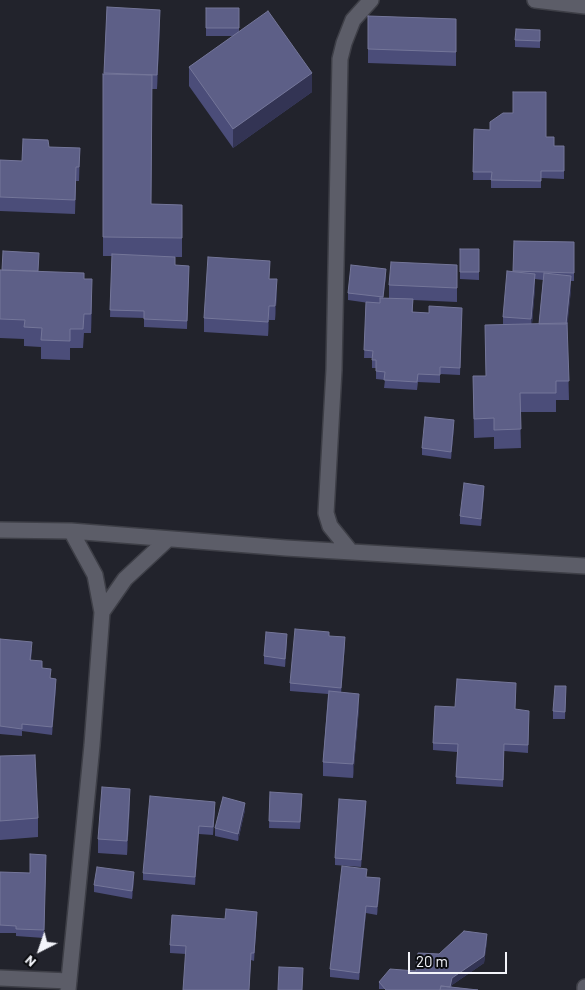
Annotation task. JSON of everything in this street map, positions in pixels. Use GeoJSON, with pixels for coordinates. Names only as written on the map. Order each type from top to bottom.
{"type":"FeatureCollection","features":[{"type":"Feature","properties":{"kind":"street"},"geometry":{"type":"LineString","coordinates":[[351,552],[330,526],[326,514],[334,370],[340,59],[353,20],[371,0]]}},
{"type":"Feature","properties":{"kind":"street"},"geometry":{"type":"LineString","coordinates":[[535,0],[585,6]]}},
{"type":"Feature","properties":{"kind":"street"},"geometry":{"type":"LineString","coordinates":[[0,530],[70,532],[585,566]]}},
{"type":"Feature","properties":{"kind":"street"},"geometry":{"type":"LineString","coordinates":[[0,978],[69,986],[92,745],[102,612],[95,574],[70,532]]}},
{"type":"Feature","properties":{"kind":"street"},"geometry":{"type":"LineString","coordinates":[[102,612],[125,579],[168,539]]}},
{"type":"Feature","properties":{"kind":"building"},"geometry":{"type":"Polygon","coordinates":[[[107,7],[160,10],[157,75],[104,73],[107,7]]]}},
{"type":"Feature","properties":{"kind":"building"},"geometry":{"type":"Polygon","coordinates":[[[206,8],[239,8],[239,28],[206,28],[206,8]]]}},
{"type":"Feature","properties":{"kind":"building"},"geometry":{"type":"Polygon","coordinates":[[[268,11],[312,73],[233,129],[189,67],[268,11]]]}},
{"type":"Feature","properties":{"kind":"building"},"geometry":{"type":"Polygon","coordinates":[[[368,16],[456,19],[456,52],[368,49],[368,16]]]}},
{"type":"Feature","properties":{"kind":"building"},"geometry":{"type":"Polygon","coordinates":[[[516,29],[540,30],[540,41],[515,40],[516,29]]]}},
{"type":"Feature","properties":{"kind":"building"},"geometry":{"type":"Polygon","coordinates":[[[103,74],[152,75],[151,204],[182,205],[182,238],[103,237],[103,74]]]}},
{"type":"Feature","properties":{"kind":"building"},"geometry":{"type":"Polygon","coordinates":[[[513,92],[546,92],[546,137],[554,137],[554,146],[564,146],[564,171],[541,171],[541,181],[491,180],[492,172],[473,172],[474,129],[490,130],[490,122],[503,113],[513,113],[513,92]]]}},
{"type":"Feature","properties":{"kind":"building"},"geometry":{"type":"Polygon","coordinates":[[[23,139],[48,140],[49,147],[80,148],[79,167],[76,167],[75,200],[0,197],[0,160],[22,161],[23,139]]]}},
{"type":"Feature","properties":{"kind":"building"},"geometry":{"type":"Polygon","coordinates":[[[514,241],[574,242],[574,273],[513,271],[514,241]]]}},
{"type":"Feature","properties":{"kind":"building"},"geometry":{"type":"Polygon","coordinates":[[[460,249],[479,249],[479,272],[460,272],[460,249]]]}},
{"type":"Feature","properties":{"kind":"building"},"geometry":{"type":"Polygon","coordinates":[[[3,251],[39,253],[38,271],[2,270],[3,251]]]}},
{"type":"Feature","properties":{"kind":"building"},"geometry":{"type":"Polygon","coordinates":[[[112,254],[175,257],[175,265],[189,266],[187,321],[144,319],[144,311],[110,310],[112,254]]]}},
{"type":"Feature","properties":{"kind":"building"},"geometry":{"type":"Polygon","coordinates":[[[208,257],[270,261],[269,279],[277,279],[275,306],[269,306],[268,322],[204,318],[208,257]]]}},
{"type":"Feature","properties":{"kind":"building"},"geometry":{"type":"Polygon","coordinates":[[[391,262],[457,265],[457,288],[389,285],[391,262]]]}},
{"type":"Feature","properties":{"kind":"building"},"geometry":{"type":"Polygon","coordinates":[[[351,265],[386,269],[383,297],[348,293],[351,265]]]}},
{"type":"Feature","properties":{"kind":"building"},"geometry":{"type":"Polygon","coordinates":[[[0,270],[84,273],[84,279],[92,279],[91,314],[84,314],[83,329],[70,329],[70,341],[41,340],[42,328],[24,327],[25,320],[0,319],[0,270]]]}},
{"type":"Feature","properties":{"kind":"building"},"geometry":{"type":"Polygon","coordinates":[[[507,271],[535,274],[531,319],[503,317],[507,271]]]}},
{"type":"Feature","properties":{"kind":"building"},"geometry":{"type":"Polygon","coordinates":[[[544,273],[571,276],[566,324],[539,324],[544,273]]]}},
{"type":"Feature","properties":{"kind":"building"},"geometry":{"type":"Polygon","coordinates":[[[380,298],[413,299],[412,312],[429,313],[429,306],[462,308],[460,368],[440,367],[440,375],[418,374],[417,382],[384,380],[385,372],[376,371],[376,360],[372,360],[373,351],[364,350],[366,302],[380,303],[380,298]]]}},
{"type":"Feature","properties":{"kind":"building"},"geometry":{"type":"Polygon","coordinates":[[[567,323],[569,381],[556,381],[556,393],[520,393],[521,429],[494,430],[494,418],[474,419],[473,376],[486,376],[485,325],[567,323]]]}},
{"type":"Feature","properties":{"kind":"building"},"geometry":{"type":"Polygon","coordinates":[[[425,417],[454,420],[451,452],[422,448],[425,417]]]}},
{"type":"Feature","properties":{"kind":"building"},"geometry":{"type":"Polygon","coordinates":[[[464,483],[484,486],[481,519],[460,516],[464,483]]]}},
{"type":"Feature","properties":{"kind":"building"},"geometry":{"type":"Polygon","coordinates":[[[295,629],[329,632],[329,636],[345,637],[341,688],[290,683],[295,629]]]}},
{"type":"Feature","properties":{"kind":"building"},"geometry":{"type":"Polygon","coordinates":[[[266,632],[287,634],[285,659],[264,656],[266,632]]]}},
{"type":"Feature","properties":{"kind":"building"},"geometry":{"type":"Polygon","coordinates":[[[0,639],[32,642],[30,660],[42,661],[42,668],[51,669],[50,678],[56,679],[52,727],[22,724],[22,729],[0,726],[0,639]]]}},
{"type":"Feature","properties":{"kind":"building"},"geometry":{"type":"Polygon","coordinates":[[[457,679],[516,683],[515,709],[529,711],[528,745],[504,744],[503,780],[456,777],[458,744],[433,743],[435,706],[455,707],[457,679]]]}},
{"type":"Feature","properties":{"kind":"building"},"geometry":{"type":"Polygon","coordinates":[[[555,686],[566,686],[565,712],[553,711],[555,686]]]}},
{"type":"Feature","properties":{"kind":"building"},"geometry":{"type":"Polygon","coordinates":[[[329,691],[359,694],[353,764],[323,762],[329,691]]]}},
{"type":"Feature","properties":{"kind":"building"},"geometry":{"type":"Polygon","coordinates":[[[35,755],[38,818],[0,821],[0,756],[35,755]]]}},
{"type":"Feature","properties":{"kind":"building"},"geometry":{"type":"Polygon","coordinates":[[[102,787],[130,789],[127,841],[98,839],[102,787]]]}},
{"type":"Feature","properties":{"kind":"building"},"geometry":{"type":"Polygon","coordinates":[[[270,792],[302,794],[300,822],[269,821],[270,792]]]}},
{"type":"Feature","properties":{"kind":"building"},"geometry":{"type":"Polygon","coordinates":[[[150,796],[215,802],[213,827],[199,826],[195,877],[143,873],[150,796]]]}},
{"type":"Feature","properties":{"kind":"building"},"geometry":{"type":"Polygon","coordinates":[[[223,797],[245,803],[238,834],[215,828],[223,797]]]}},
{"type":"Feature","properties":{"kind":"building"},"geometry":{"type":"Polygon","coordinates":[[[339,799],[366,801],[361,860],[335,858],[339,799]]]}},
{"type":"Feature","properties":{"kind":"building"},"geometry":{"type":"Polygon","coordinates":[[[30,854],[46,855],[44,930],[16,929],[16,926],[0,925],[0,872],[30,873],[30,854]]]}},
{"type":"Feature","properties":{"kind":"building"},"geometry":{"type":"Polygon","coordinates":[[[342,866],[367,869],[366,877],[380,878],[377,907],[366,906],[359,973],[330,969],[342,866]]]}},
{"type":"Feature","properties":{"kind":"building"},"geometry":{"type":"Polygon","coordinates":[[[97,867],[134,872],[132,891],[94,885],[97,867]]]}},
{"type":"Feature","properties":{"kind":"building"},"geometry":{"type":"Polygon","coordinates":[[[226,909],[257,912],[254,953],[251,953],[249,990],[183,990],[186,946],[170,945],[172,915],[225,919],[226,909]]]}},
{"type":"Feature","properties":{"kind":"building"},"geometry":{"type":"Polygon","coordinates":[[[464,931],[487,934],[484,956],[452,978],[450,987],[441,986],[440,990],[386,990],[379,982],[390,969],[416,971],[418,953],[439,954],[464,931]]]}},
{"type":"Feature","properties":{"kind":"building"},"geometry":{"type":"Polygon","coordinates":[[[279,967],[303,968],[302,990],[278,990],[279,967]]]}},
{"type":"Feature","properties":{"kind":"building"},"geometry":{"type":"Polygon","coordinates":[[[441,986],[478,990],[440,990],[441,986]]]}}]}
